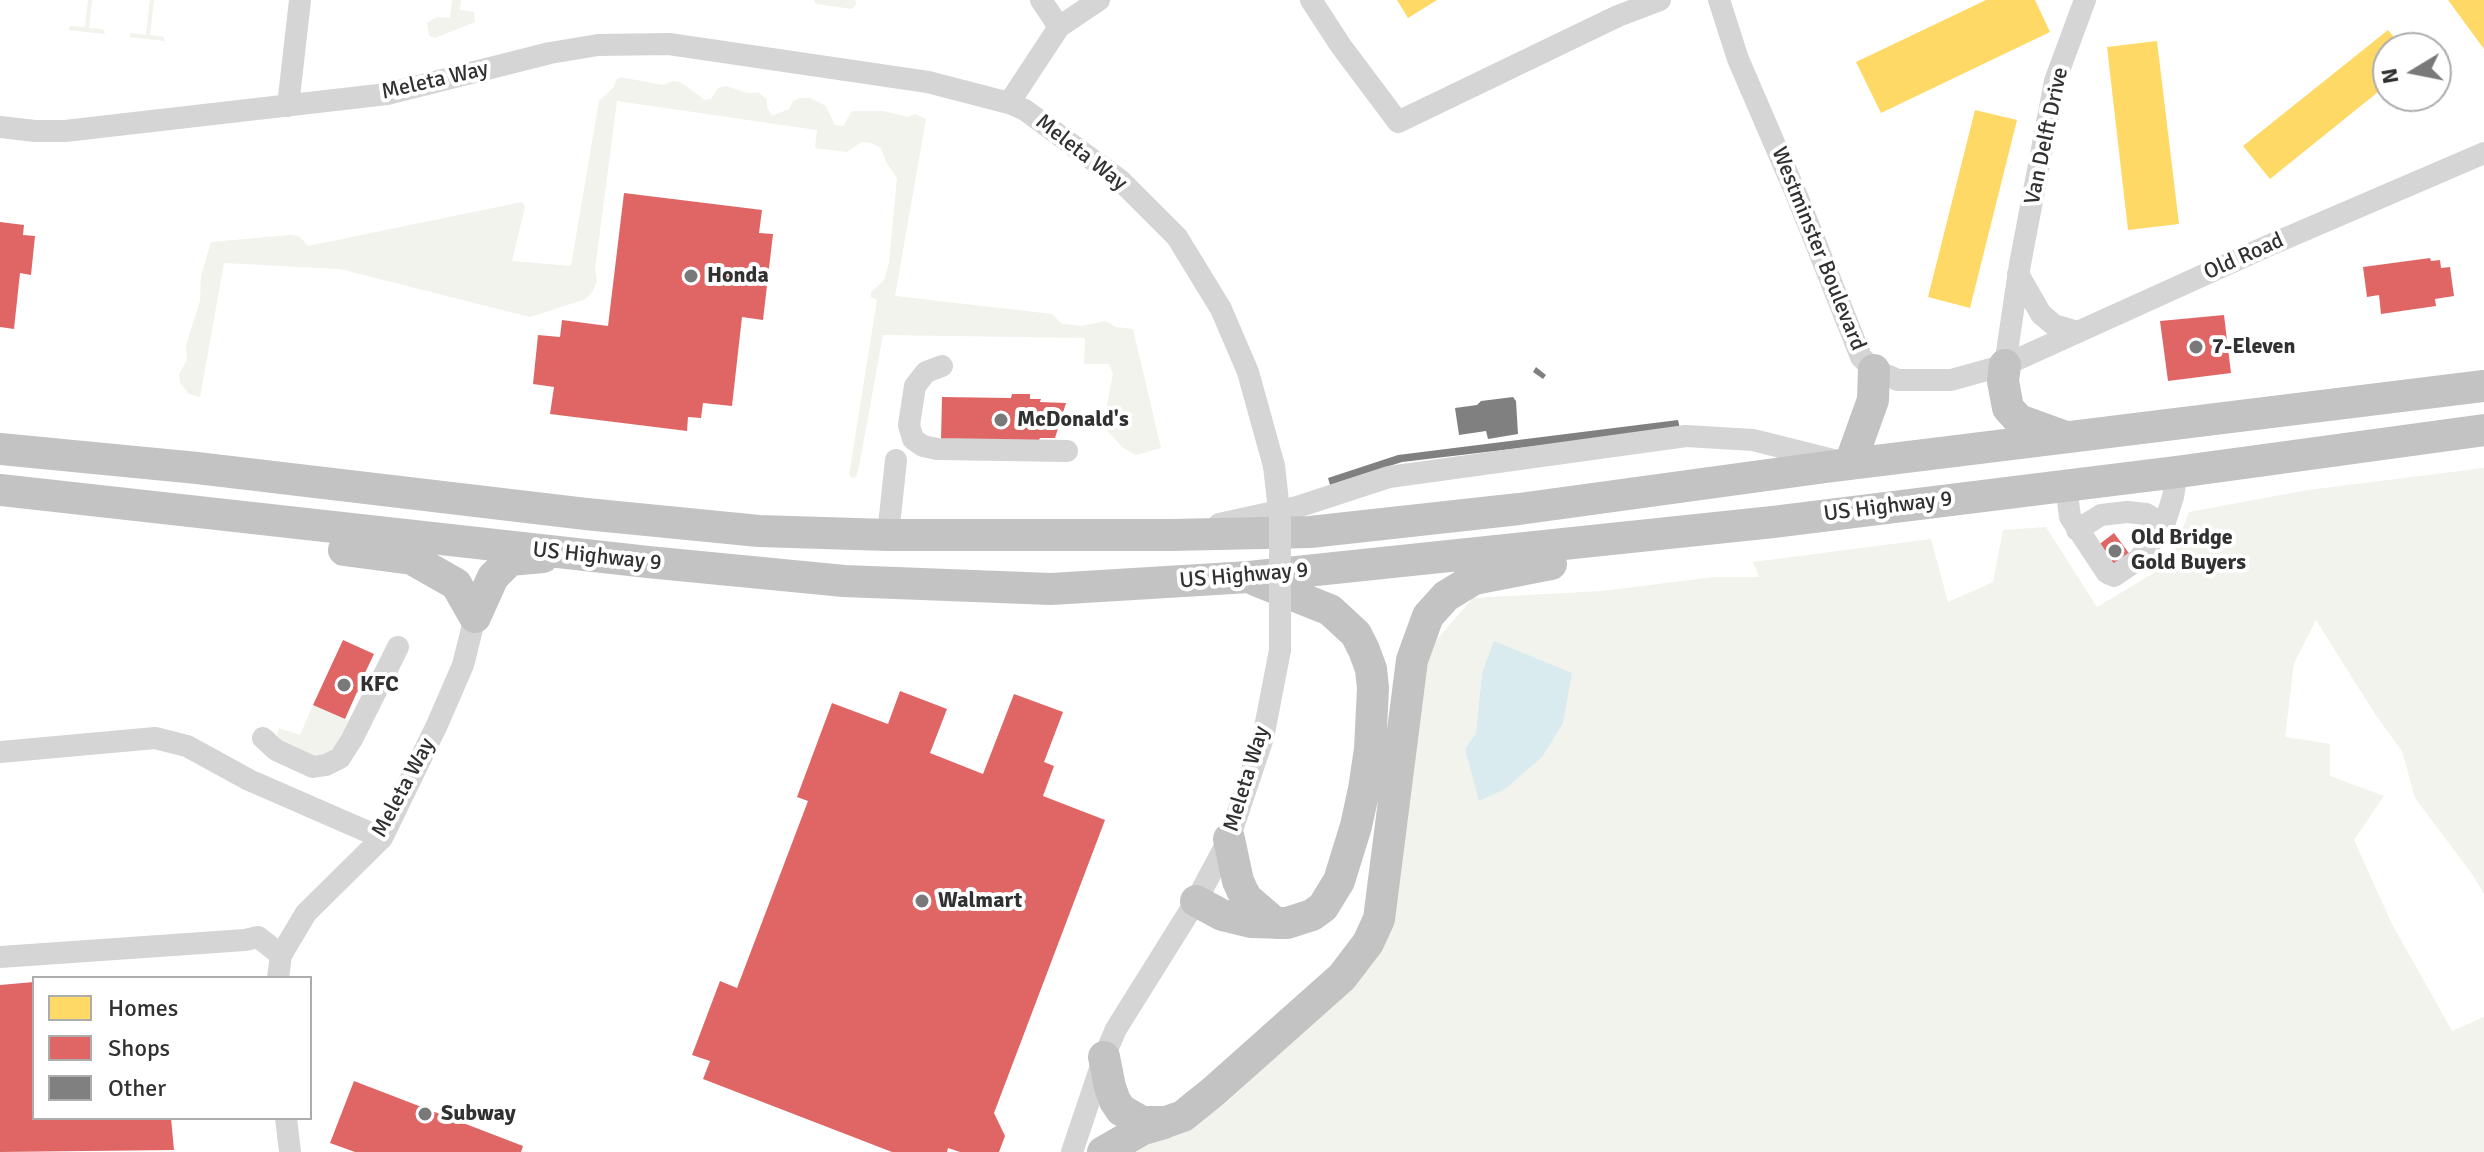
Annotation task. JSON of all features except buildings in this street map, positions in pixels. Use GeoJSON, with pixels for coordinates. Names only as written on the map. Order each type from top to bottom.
{"type":"FeatureCollection","features":[{"type":"Feature","properties":{"kind":"highway"},"geometry":{"type":"LineString","coordinates":[[2005,365],[2003,381],[2008,408],[2019,420],[2069,439]]}},
{"type":"Feature","properties":{"kind":"highway"},"geometry":{"type":"LineString","coordinates":[[1850,464],[1873,400],[1874,370]]}},
{"type":"Feature","properties":{"kind":"highway","name":"US Highway 9"},"geometry":{"type":"LineString","coordinates":[[0,449],[759,531],[888,535],[1310,532],[1415,522],[1850,464],[2484,386]]}},
{"type":"Feature","properties":{"kind":"highway"},"geometry":{"type":"LineString","coordinates":[[0,430],[112,461]]}},
{"type":"Feature","properties":{"kind":"highway","name":"US Highway 9"},"geometry":{"type":"LineString","coordinates":[[0,490],[844,581],[1051,589],[1249,577],[1773,522],[2484,430]]}},
{"type":"Feature","properties":{"kind":"highway"},"geometry":{"type":"LineString","coordinates":[[148,506],[216,535],[412,559],[456,584],[475,617]]}},
{"type":"Feature","properties":{"kind":"highway"},"geometry":{"type":"LineString","coordinates":[[1103,1152],[1143,1129],[1183,1116],[1342,977],[1368,943],[1379,919],[1412,660],[1428,616],[1446,596],[1474,579],[1773,522]]}},
{"type":"Feature","properties":{"kind":"highway"},"geometry":{"type":"LineString","coordinates":[[475,617],[493,577],[510,560],[546,557],[648,562]]}},
{"type":"Feature","properties":{"kind":"highway"},"geometry":{"type":"LineString","coordinates":[[1196,901],[1236,919],[1275,923],[1299,921],[1312,915],[1323,907],[1339,881],[1349,855],[1364,789],[1370,749],[1373,688],[1371,669],[1356,634],[1330,610],[1249,577]]}},
{"type":"Feature","properties":{"kind":"highway"},"geometry":{"type":"LineString","coordinates":[[1229,839],[1242,890],[1247,899],[1275,923]]}},
{"type":"Feature","properties":{"kind":"highway"},"geometry":{"type":"LineString","coordinates":[[1104,1057],[1110,1087],[1121,1110],[1142,1122],[1166,1122]]}},
{"type":"Feature","properties":{"kind":"street"},"geometry":{"type":"LineString","coordinates":[[288,106],[300,0]]}},
{"type":"Feature","properties":{"kind":"street"},"geometry":{"type":"LineString","coordinates":[[1041,0],[1059,27]]}},
{"type":"Feature","properties":{"kind":"street"},"geometry":{"type":"LineString","coordinates":[[1009,103],[1059,27],[1099,0]]}},
{"type":"Feature","properties":{"kind":"street"},"geometry":{"type":"LineString","coordinates":[[1311,0],[1398,122],[1618,16],[1660,0]]}},
{"type":"Feature","properties":{"kind":"street","name":"Westminster Boulevard"},"geometry":{"type":"LineString","coordinates":[[1719,0],[1738,59],[1861,357],[1874,370],[1898,380],[1915,382],[1951,380],[2005,365]]}},
{"type":"Feature","properties":{"kind":"street","name":"Van Delft Drive"},"geometry":{"type":"LineString","coordinates":[[2005,365],[2018,274],[2055,81],[2085,0]]}},
{"type":"Feature","properties":{"kind":"street","name":"Meleta Way"},"geometry":{"type":"LineString","coordinates":[[0,127],[65,131],[387,94],[562,51],[598,45],[669,44],[928,82],[1009,103],[1025,110],[1120,180],[1177,237],[1221,309],[1248,372],[1274,466],[1280,519],[1282,618],[1280,650],[1263,738],[1229,839],[1196,901],[1116,1029],[1072,1152]]}},
{"type":"Feature","properties":{"kind":"street","name":"Old Road"},"geometry":{"type":"LineString","coordinates":[[2005,365],[2270,245],[2484,153]]}},
{"type":"Feature","properties":{"kind":"street"},"geometry":{"type":"LineString","coordinates":[[2018,274],[2041,314],[2054,325],[2078,332]]}},
{"type":"Feature","properties":{"kind":"street"},"geometry":{"type":"LineString","coordinates":[[942,366],[926,372],[915,386],[909,425],[913,439],[923,446],[937,449],[1067,451]]}},
{"type":"Feature","properties":{"kind":"street"},"geometry":{"type":"LineString","coordinates":[[1171,535],[1297,507],[1389,477],[1686,436],[1753,440],[1850,464]]}},
{"type":"Feature","properties":{"kind":"street"},"geometry":{"type":"LineString","coordinates":[[888,535],[896,460]]}},
{"type":"Feature","properties":{"kind":"street"},"geometry":{"type":"LineString","coordinates":[[2066,485],[2070,517],[2107,573],[2114,576],[2139,559],[2164,525],[2177,472]]}},
{"type":"Feature","properties":{"kind":"street"},"geometry":{"type":"LineString","coordinates":[[2077,530],[2101,515],[2127,512],[2146,514],[2164,525]]}},
{"type":"Feature","properties":{"kind":"street","name":"Meleta Way"},"geometry":{"type":"LineString","coordinates":[[278,976],[281,955],[306,913],[382,838],[463,665],[475,617]]}},
{"type":"Feature","properties":{"kind":"street"},"geometry":{"type":"LineString","coordinates":[[263,738],[276,750],[313,767],[340,758],[398,647]]}},
{"type":"Feature","properties":{"kind":"street"},"geometry":{"type":"LineString","coordinates":[[0,752],[155,738],[187,746],[249,780],[382,838]]}},
{"type":"Feature","properties":{"kind":"street"},"geometry":{"type":"LineString","coordinates":[[0,957],[258,937],[281,955]]}},
{"type":"Feature","properties":{"kind":"street"},"geometry":{"type":"LineString","coordinates":[[286,1120],[290,1152]]}},
{"type":"Feature","properties":{"kind":"shaded area"},"geometry":{"type":"Polygon","coordinates":[[[88,0],[92,0],[89,28],[103,29],[105,34],[68,30],[70,26],[85,27],[88,0]]]}},
{"type":"Feature","properties":{"kind":"shaded area"},"geometry":{"type":"Polygon","coordinates":[[[150,0],[154,0],[150,35],[164,37],[165,41],[129,37],[131,33],[146,35],[150,0]]]}},
{"type":"Feature","properties":{"kind":"shaded area"},"geometry":{"type":"Polygon","coordinates":[[[452,0],[461,0],[460,10],[474,12],[475,22],[435,38],[429,36],[427,23],[437,17],[450,18],[452,0]]]}},
{"type":"Feature","properties":{"kind":"shaded area"},"geometry":{"type":"Polygon","coordinates":[[[814,0],[855,0],[856,4],[852,9],[816,4],[814,0]]]}},
{"type":"Feature","properties":{"kind":"shaded area"},"geometry":{"type":"Polygon","coordinates":[[[620,77],[663,85],[680,82],[705,100],[711,99],[718,88],[726,86],[747,93],[759,93],[767,99],[772,116],[789,109],[793,101],[810,98],[826,106],[835,125],[843,126],[852,111],[883,111],[907,117],[915,114],[926,119],[895,296],[1052,314],[1062,324],[1082,326],[1105,321],[1116,327],[1133,329],[1161,448],[1136,455],[1123,448],[1103,426],[1113,374],[1109,364],[1084,364],[1085,338],[883,335],[859,467],[856,477],[852,478],[849,475],[877,300],[871,297],[871,292],[884,280],[889,263],[897,178],[881,148],[861,142],[847,152],[815,148],[817,130],[617,101],[595,269],[597,280],[586,299],[530,317],[340,269],[224,263],[200,397],[189,394],[180,383],[179,374],[187,360],[186,345],[200,301],[201,276],[211,242],[291,235],[300,237],[308,246],[522,202],[525,207],[512,261],[571,266],[599,101],[620,77]]]}},
{"type":"Feature","properties":{"kind":"shaded area"},"geometry":{"type":"Polygon","coordinates":[[[2484,468],[2484,894],[2415,798],[2402,751],[2316,620],[2294,663],[2285,737],[2330,744],[2330,776],[2384,796],[2354,840],[2392,924],[2452,1031],[2484,1017],[2484,1152],[1110,1152],[1225,1104],[1377,958],[1425,653],[1473,598],[1602,591],[1714,577],[1759,577],[1753,562],[1931,539],[1948,602],[1993,582],[2003,530],[2046,527],[2097,607],[2169,564],[2189,512],[2308,490],[2484,468]],[[1482,673],[1476,733],[1465,749],[1480,801],[1482,673]]]}},
{"type":"Feature","properties":{"kind":"shaded area"},"geometry":{"type":"Polygon","coordinates":[[[1494,641],[1572,673],[1563,723],[1542,757],[1505,789],[1479,801],[1465,749],[1476,733],[1482,673],[1494,641]]]}},
{"type":"Feature","properties":{"kind":"shaded area"},"geometry":{"type":"Polygon","coordinates":[[[313,705],[349,721],[335,747],[327,754],[316,756],[282,742],[277,734],[279,728],[300,735],[313,705]]]}},
{"type":"Feature","properties":{"kind":"place","name":"Honda"},"geometry":{"type":"Point","coordinates":[691,276]}},
{"type":"Feature","properties":{"kind":"place","name":"7-Eleven"},"geometry":{"type":"Point","coordinates":[2196,347]}},
{"type":"Feature","properties":{"kind":"place","name":"McDonald's"},"geometry":{"type":"Point","coordinates":[1001,420]}},
{"type":"Feature","properties":{"kind":"place","name":"Old Bridge Gold Buyers"},"geometry":{"type":"Point","coordinates":[2115,551]}},
{"type":"Feature","properties":{"kind":"place","name":"KFC"},"geometry":{"type":"Point","coordinates":[344,685]}},
{"type":"Feature","properties":{"kind":"place","name":"Walmart"},"geometry":{"type":"Point","coordinates":[922,901]}},
{"type":"Feature","properties":{"kind":"place","name":"Subway"},"geometry":{"type":"Point","coordinates":[425,1114]}}]}
